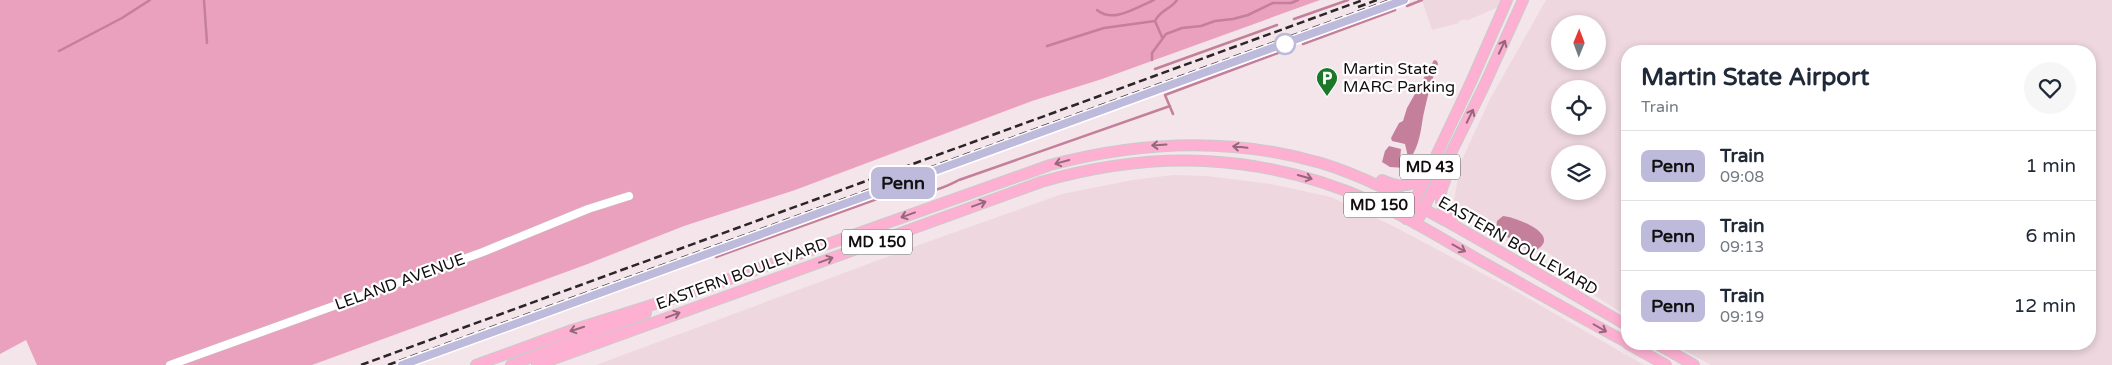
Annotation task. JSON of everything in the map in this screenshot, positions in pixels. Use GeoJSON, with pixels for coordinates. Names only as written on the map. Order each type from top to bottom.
{"type":"FeatureCollection","features":[{"type":"Feature","properties":{"kind":"main road","name":"MD 43"},"geometry":{"type":"LineString","coordinates":[[1406,218],[1455,116],[1507,0]]}},
{"type":"Feature","properties":{"kind":"main road","name":"MD 43"},"geometry":{"type":"LineString","coordinates":[[1416,224],[1455,147],[1521,4]]}},
{"type":"Feature","properties":{"kind":"main road"},"geometry":{"type":"LineString","coordinates":[[1361,178],[1374,177],[1390,184],[1402,186],[1414,183],[1420,178],[1445,124],[1455,116]]}},
{"type":"Feature","properties":{"kind":"main road","name":"EASTERN BOULEVARD"},"geometry":{"type":"LineString","coordinates":[[476,365],[572,330],[690,293],[1028,172],[1072,159],[1109,151],[1135,147],[1190,144],[1241,147],[1290,155],[1361,178],[1424,209],[1621,322]]}},
{"type":"Feature","properties":{"kind":"main road"},"geometry":{"type":"LineString","coordinates":[[1455,147],[1454,160],[1441,189],[1440,196],[1442,208],[1458,228]]}},
{"type":"Feature","properties":{"kind":"main road","name":"EASTERN BOULEVARD"},"geometry":{"type":"LineString","coordinates":[[537,365],[998,197],[1070,174],[1111,165],[1151,161],[1197,160],[1270,169],[1340,188],[1406,218],[1621,340]]}},
{"type":"Feature","properties":{"kind":"main road"},"geometry":{"type":"LineString","coordinates":[[511,365],[668,305],[690,293]]}},
{"type":"Feature","properties":{"kind":"main road","name":"EASTERN BOULEVARD"},"geometry":{"type":"LineString","coordinates":[[1639,350],[1666,365]]}},
{"type":"Feature","properties":{"kind":"main road"},"geometry":{"type":"LineString","coordinates":[[1668,350],[1694,365]]}},
{"type":"Feature","properties":{"kind":"street","name":"LELAND AVENUE"},"geometry":{"type":"LineString","coordinates":[[170,365],[473,255],[588,208],[629,196]]}},
{"type":"Feature","properties":{"kind":"shaded area"},"geometry":{"type":"Polygon","coordinates":[[[0,0],[1320,0],[1102,79],[1032,101],[795,190],[684,226],[585,265],[312,365],[37,365],[26,340],[0,354],[0,0]]]}},
{"type":"Feature","properties":{"kind":"shaded area"},"geometry":{"type":"Polygon","coordinates":[[[1515,0],[1466,21],[1465,19],[1459,21],[1459,23],[1432,30],[1422,1],[1515,0]]]}},
{"type":"Feature","properties":{"kind":"shaded area"},"geometry":{"type":"Polygon","coordinates":[[[1546,0],[2112,0],[2112,365],[1711,365],[1684,350],[2096,350],[2096,45],[1621,45],[1621,312],[1570,280],[1580,276],[1543,249],[1534,254],[1529,253],[1492,233],[1490,227],[1460,211],[1454,200],[1461,162],[1489,101],[1546,0]]]}},
{"type":"Feature","properties":{"kind":"shaded area"},"geometry":{"type":"Polygon","coordinates":[[[1434,60],[1438,64],[1433,77],[1419,138],[1414,153],[1411,157],[1408,157],[1405,144],[1392,141],[1391,138],[1399,123],[1403,121],[1407,108],[1434,60]]]}},
{"type":"Feature","properties":{"kind":"shaded area"},"geometry":{"type":"Polygon","coordinates":[[[1389,146],[1401,149],[1400,159],[1408,162],[1405,168],[1390,167],[1382,162],[1385,151],[1389,146]]]}},
{"type":"Feature","properties":{"kind":"shaded area"},"geometry":{"type":"Polygon","coordinates":[[[1173,175],[1207,176],[1271,184],[1331,197],[1389,224],[1510,288],[1644,365],[596,365],[1062,194],[1133,180],[1173,175]]]}},
{"type":"Feature","properties":{"kind":"shaded area"},"geometry":{"type":"Polygon","coordinates":[[[1503,216],[1518,220],[1535,228],[1544,239],[1542,245],[1534,251],[1527,249],[1496,230],[1497,221],[1503,216]]]}},
{"type":"Feature","properties":{"kind":"waterway"},"geometry":{"type":"LineString","coordinates":[[59,51],[122,18],[150,0]]}},
{"type":"Feature","properties":{"kind":"waterway"},"geometry":{"type":"LineString","coordinates":[[204,0],[207,43]]}},
{"type":"Feature","properties":{"kind":"waterway"},"geometry":{"type":"LineString","coordinates":[[1097,10],[1103,14],[1118,15],[1154,0]]}},
{"type":"Feature","properties":{"kind":"waterway"},"geometry":{"type":"LineString","coordinates":[[1155,21],[1160,14],[1177,0]]}},
{"type":"Feature","properties":{"kind":"waterway"},"geometry":{"type":"LineString","coordinates":[[1152,60],[1152,53],[1166,34],[1182,28],[1201,26],[1215,21],[1248,15],[1273,3],[1291,3],[1298,0]]}},
{"type":"Feature","properties":{"kind":"waterway"},"geometry":{"type":"LineString","coordinates":[[1294,19],[1348,0]]}},
{"type":"Feature","properties":{"kind":"waterway"},"geometry":{"type":"LineString","coordinates":[[1407,6],[1422,0]]}},
{"type":"Feature","properties":{"kind":"waterway"},"geometry":{"type":"LineString","coordinates":[[1303,44],[1395,10]]}},
{"type":"Feature","properties":{"kind":"waterway"},"geometry":{"type":"LineString","coordinates":[[1155,21],[1162,37]]}},
{"type":"Feature","properties":{"kind":"waterway"},"geometry":{"type":"LineString","coordinates":[[1047,46],[1104,28],[1155,21]]}},
{"type":"Feature","properties":{"kind":"waterway"},"geometry":{"type":"LineString","coordinates":[[1155,69],[1277,25]]}},
{"type":"Feature","properties":{"kind":"waterway"},"geometry":{"type":"LineString","coordinates":[[1173,114],[1165,95],[1286,50]]}},
{"type":"Feature","properties":{"kind":"waterway"},"geometry":{"type":"LineString","coordinates":[[716,257],[902,190],[911,188],[940,189],[959,180],[1170,106]]}},
{"type":"Feature","properties":{"kind":"railway"},"geometry":{"type":"LineString","coordinates":[[361,365],[1363,0]]}},
{"type":"Feature","properties":{"kind":"railway"},"geometry":{"type":"LineString","coordinates":[[1358,7],[1377,0]]}},
{"type":"Feature","properties":{"kind":"railway"},"geometry":{"type":"LineString","coordinates":[[388,365],[1390,0]]}},
{"type":"Feature","properties":{"kind":"railway"},"geometry":{"type":"LineString","coordinates":[[1385,7],[1404,0]]}},
{"type":"Feature","properties":{"kind":"train","name":"Penn"},"geometry":{"type":"LineString","coordinates":[[402,365],[1404,0]]}},
{"type":"Feature","properties":{"kind":"place","name":"Martin State MARC Parking"},"geometry":{"type":"Point","coordinates":[1327,97]}}]}
